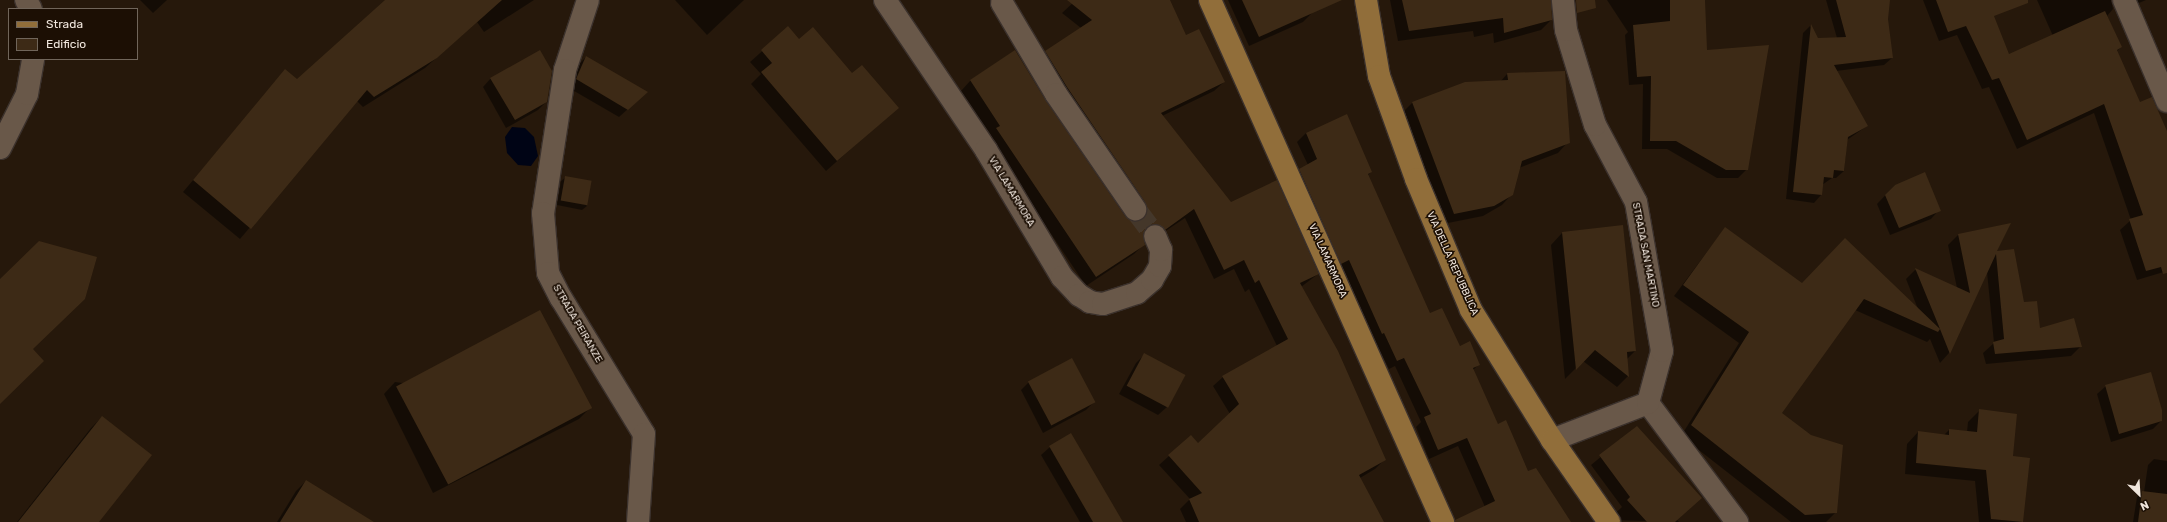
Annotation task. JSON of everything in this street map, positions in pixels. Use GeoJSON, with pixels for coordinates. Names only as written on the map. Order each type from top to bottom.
{"type":"FeatureCollection","features":[{"type":"Feature","properties":{"kind":"main road","name":"VIA LAMARMORA"},"geometry":{"type":"LineString","coordinates":[[1210,0],[1443,522]]}},
{"type":"Feature","properties":{"kind":"main road","name":"VIA DELLA REPUBBLICA"},"geometry":{"type":"LineString","coordinates":[[1366,0],[1379,76],[1416,179],[1471,310],[1552,440],[1609,522]]}},
{"type":"Feature","properties":{"kind":"street","name":"STRADA PEIRANZE"},"geometry":{"type":"LineString","coordinates":[[588,0],[565,70],[543,213],[548,273],[561,298],[644,434],[638,522]]}},
{"type":"Feature","properties":{"kind":"street","name":"VIA LAMARMORA"},"geometry":{"type":"LineString","coordinates":[[885,0],[986,150],[1062,277],[1079,296],[1090,302],[1103,304],[1137,293],[1152,280],[1160,266],[1161,250],[1155,236]]}},
{"type":"Feature","properties":{"kind":"street","name":"STRADA SAN MARTINO"},"geometry":{"type":"LineString","coordinates":[[1563,0],[1566,30],[1595,125],[1636,202],[1662,351],[1648,403]]}},
{"type":"Feature","properties":{"kind":"street"},"geometry":{"type":"LineString","coordinates":[[2124,0],[2167,101]]}},
{"type":"Feature","properties":{"kind":"street"},"geometry":{"type":"LineString","coordinates":[[1003,1],[1056,94],[1135,209]]}},
{"type":"Feature","properties":{"kind":"street"},"geometry":{"type":"LineString","coordinates":[[0,148],[27,94],[33,60]]}},
{"type":"Feature","properties":{"kind":"street"},"geometry":{"type":"LineString","coordinates":[[1552,440],[1648,403],[1737,522]]}},
{"type":"Feature","properties":{"kind":"water"},"geometry":{"type":"Polygon","coordinates":[[[512,127],[525,128],[534,137],[538,156],[531,166],[518,165],[507,153],[505,137],[512,127]]]}},
{"type":"Feature","properties":{"kind":"building"},"geometry":{"type":"Polygon","coordinates":[[[385,0],[502,0],[437,58],[374,97],[367,90],[251,229],[193,180],[285,69],[297,79],[385,0]]]}},
{"type":"Feature","properties":{"kind":"building"},"geometry":{"type":"Polygon","coordinates":[[[1067,0],[1170,0],[1186,35],[1199,29],[1225,82],[1161,113],[1231,202],[1277,180],[1319,274],[1300,283],[1338,351],[1386,460],[1359,475],[1384,522],[1199,522],[1189,499],[1202,493],[1168,455],[1191,435],[1198,443],[1239,404],[1222,376],[1288,339],[1259,280],[1255,283],[1244,260],[1224,270],[1194,209],[1165,230],[1157,224],[1150,225],[1143,234],[1145,245],[1096,277],[996,128],[1000,126],[970,80],[1015,50],[1046,101],[1125,216],[1136,221],[1146,215],[1145,202],[1067,87],[1045,51],[1092,20],[1067,0]]]}},
{"type":"Feature","properties":{"kind":"building"},"geometry":{"type":"Polygon","coordinates":[[[1242,0],[1342,0],[1259,37],[1242,0]]]}},
{"type":"Feature","properties":{"kind":"building"},"geometry":{"type":"Polygon","coordinates":[[[1402,0],[1551,0],[1552,20],[1504,33],[1503,18],[1409,31],[1402,0]]]}},
{"type":"Feature","properties":{"kind":"building"},"geometry":{"type":"Polygon","coordinates":[[[1576,0],[1595,0],[1596,8],[1577,13],[1576,0]]]}},
{"type":"Feature","properties":{"kind":"building"},"geometry":{"type":"Polygon","coordinates":[[[1670,0],[1705,0],[1707,50],[1769,45],[1748,170],[1726,170],[1676,141],[1650,141],[1651,76],[1637,77],[1633,25],[1670,21],[1670,0]]]}},
{"type":"Feature","properties":{"kind":"building"},"geometry":{"type":"Polygon","coordinates":[[[1836,0],[1890,0],[1888,19],[1893,58],[1834,65],[1868,126],[1848,137],[1844,171],[1834,170],[1833,178],[1824,177],[1822,195],[1793,192],[1811,24],[1818,38],[1846,37],[1836,0]]]}},
{"type":"Feature","properties":{"kind":"building"},"geometry":{"type":"Polygon","coordinates":[[[1936,0],[2028,0],[2028,3],[1994,16],[2009,54],[2105,11],[2122,47],[2117,50],[2140,102],[2152,97],[2167,131],[2167,273],[2163,274],[2161,267],[2146,271],[2129,219],[2143,215],[2104,104],[2027,140],[1999,78],[1992,80],[1966,26],[1948,32],[1936,0]]]}},
{"type":"Feature","properties":{"kind":"building"},"geometry":{"type":"Polygon","coordinates":[[[788,26],[799,39],[813,27],[852,73],[862,65],[899,108],[837,161],[761,72],[772,63],[761,50],[788,26]]]}},
{"type":"Feature","properties":{"kind":"building"},"geometry":{"type":"Polygon","coordinates":[[[540,50],[552,71],[547,102],[515,120],[490,78],[540,50]]]}},
{"type":"Feature","properties":{"kind":"building"},"geometry":{"type":"Polygon","coordinates":[[[586,56],[648,92],[628,110],[576,79],[586,56]]]}},
{"type":"Feature","properties":{"kind":"building"},"geometry":{"type":"Polygon","coordinates":[[[1565,71],[1570,143],[1522,161],[1513,195],[1494,206],[1454,214],[1412,102],[1465,82],[1508,80],[1507,73],[1565,71]]]}},
{"type":"Feature","properties":{"kind":"building"},"geometry":{"type":"Polygon","coordinates":[[[1347,114],[1372,172],[1368,174],[1430,313],[1442,308],[1460,346],[1470,341],[1480,365],[1473,368],[1498,424],[1506,420],[1528,471],[1536,468],[1571,522],[1455,522],[1455,520],[1495,501],[1467,438],[1438,450],[1424,417],[1431,414],[1404,358],[1397,361],[1384,333],[1382,334],[1349,260],[1341,264],[1299,169],[1317,159],[1306,133],[1347,114]]]}},
{"type":"Feature","properties":{"kind":"building"},"geometry":{"type":"Polygon","coordinates":[[[1925,172],[1941,211],[1899,228],[1885,195],[1895,185],[1925,172]]]}},
{"type":"Feature","properties":{"kind":"building"},"geometry":{"type":"Polygon","coordinates":[[[565,176],[592,181],[587,205],[561,201],[565,176]]]}},
{"type":"Feature","properties":{"kind":"building"},"geometry":{"type":"Polygon","coordinates":[[[2011,223],[1997,251],[2014,249],[2024,302],[2037,301],[2040,328],[2074,318],[2082,347],[1995,354],[1993,342],[2004,339],[1996,254],[1950,354],[1915,268],[1970,293],[1958,234],[2011,223]]]}},
{"type":"Feature","properties":{"kind":"building"},"geometry":{"type":"Polygon","coordinates":[[[1623,225],[1636,351],[1627,352],[1629,377],[1595,350],[1576,370],[1562,232],[1623,225]]]}},
{"type":"Feature","properties":{"kind":"building"},"geometry":{"type":"Polygon","coordinates":[[[1725,227],[1802,283],[1845,238],[1940,329],[1938,332],[1864,299],[1782,413],[1811,435],[1843,445],[1837,513],[1805,515],[1691,425],[1749,332],[1683,285],[1725,227]]]}},
{"type":"Feature","properties":{"kind":"building"},"geometry":{"type":"Polygon","coordinates":[[[39,241],[97,257],[85,299],[33,349],[44,361],[0,404],[0,279],[39,241]]]}},
{"type":"Feature","properties":{"kind":"building"},"geometry":{"type":"Polygon","coordinates":[[[540,310],[592,408],[448,485],[396,387],[540,310]]]}},
{"type":"Feature","properties":{"kind":"building"},"geometry":{"type":"Polygon","coordinates":[[[1144,353],[1185,375],[1168,408],[1127,386],[1144,353]]]}},
{"type":"Feature","properties":{"kind":"building"},"geometry":{"type":"Polygon","coordinates":[[[1072,358],[1095,402],[1051,426],[1028,381],[1072,358]]]}},
{"type":"Feature","properties":{"kind":"building"},"geometry":{"type":"Polygon","coordinates":[[[2151,372],[2162,410],[2162,421],[2119,434],[2105,385],[2151,372]]]}},
{"type":"Feature","properties":{"kind":"building"},"geometry":{"type":"Polygon","coordinates":[[[1979,409],[2017,414],[2013,456],[2030,458],[2023,522],[1991,519],[1986,470],[1916,463],[1918,431],[1949,435],[1949,429],[1977,432],[1979,409]]]}},
{"type":"Feature","properties":{"kind":"building"},"geometry":{"type":"Polygon","coordinates":[[[102,416],[152,455],[99,522],[18,522],[102,416]]]}},
{"type":"Feature","properties":{"kind":"building"},"geometry":{"type":"Polygon","coordinates":[[[1637,426],[1702,498],[1675,522],[1647,522],[1627,500],[1630,497],[1599,455],[1637,426]]]}},
{"type":"Feature","properties":{"kind":"building"},"geometry":{"type":"Polygon","coordinates":[[[1071,433],[1123,522],[1093,522],[1049,446],[1071,433]]]}},
{"type":"Feature","properties":{"kind":"building"},"geometry":{"type":"Polygon","coordinates":[[[306,480],[327,493],[374,522],[280,522],[306,480]]]}},
{"type":"Feature","properties":{"kind":"building"},"geometry":{"type":"Polygon","coordinates":[[[2142,491],[2167,494],[2167,522],[2138,522],[2142,491]]]}},
{"type":"Feature","properties":{"kind":"tunnel"},"geometry":{"type":"LineString","coordinates":[[1135,209],[1155,236]]}}]}
